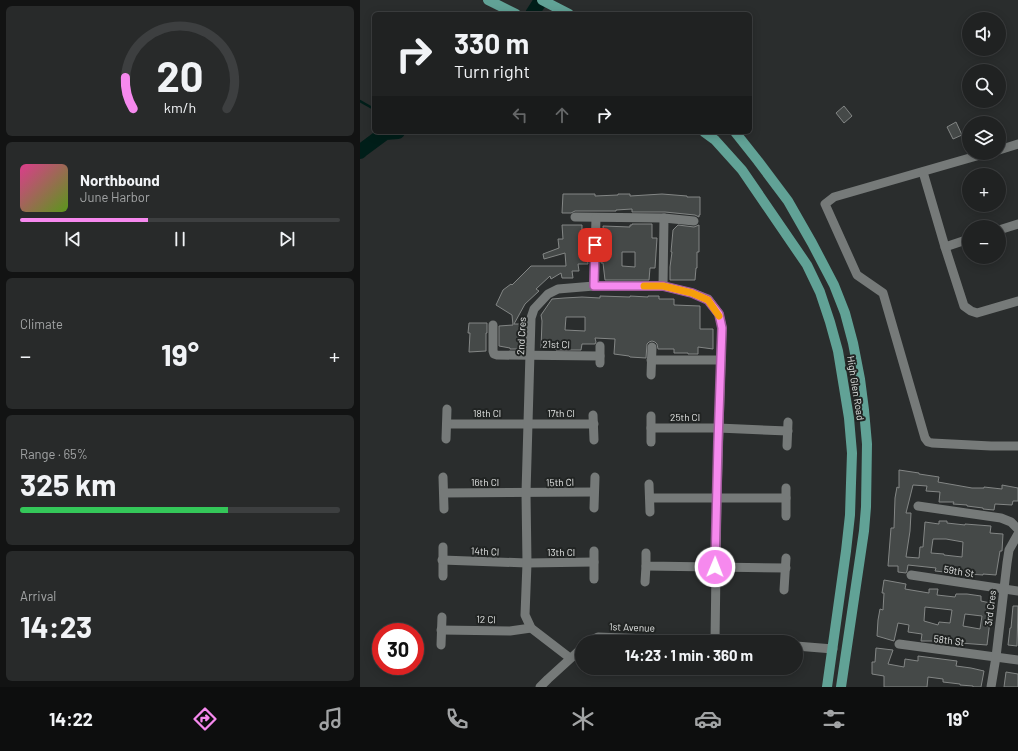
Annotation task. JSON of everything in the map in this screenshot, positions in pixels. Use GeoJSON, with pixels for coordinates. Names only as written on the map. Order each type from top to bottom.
{"type":"FeatureCollection","features":[{"type":"Feature","properties":{"kind":"main road"},"geometry":{"type":"LineString","coordinates":[[488,0],[512,12]]}},
{"type":"Feature","properties":{"kind":"main road"},"geometry":{"type":"LineString","coordinates":[[542,0],[566,12]]}},
{"type":"Feature","properties":{"kind":"main road","name":"High Glen Road"},"geometry":{"type":"LineString","coordinates":[[707,134],[715,140],[742,170],[807,265],[820,292],[838,351],[849,418],[852,460],[850,515],[827,687]]}},
{"type":"Feature","properties":{"kind":"main road","name":"High Glen Road"},"geometry":{"type":"LineString","coordinates":[[737,134],[788,201],[812,243],[834,285],[845,313],[853,342],[864,410],[867,444],[866,507],[864,532],[841,687]]}},
{"type":"Feature","properties":{"kind":"street"},"geometry":{"type":"LineString","coordinates":[[1006,148],[1018,144]]}},
{"type":"Feature","properties":{"kind":"street"},"geometry":{"type":"LineString","coordinates":[[963,160],[834,197],[825,204],[857,275],[883,293],[925,438],[928,442],[1018,446]]}},
{"type":"Feature","properties":{"kind":"street"},"geometry":{"type":"LineString","coordinates":[[923,172],[964,306],[977,313],[1018,301]]}},
{"type":"Feature","properties":{"kind":"street"},"geometry":{"type":"LineString","coordinates":[[575,217],[664,218],[694,221]]}},
{"type":"Feature","properties":{"kind":"street"},"geometry":{"type":"LineString","coordinates":[[594,286],[596,218]]}},
{"type":"Feature","properties":{"kind":"street"},"geometry":{"type":"LineString","coordinates":[[663,286],[664,218]]}},
{"type":"Feature","properties":{"kind":"street"},"geometry":{"type":"LineString","coordinates":[[1006,228],[1018,224]]}},
{"type":"Feature","properties":{"kind":"street"},"geometry":{"type":"LineString","coordinates":[[945,247],[962,241]]}},
{"type":"Feature","properties":{"kind":"street","name":"2nd Cres"},"geometry":{"type":"LineString","coordinates":[[531,628],[525,615],[527,563],[526,493],[531,318],[534,309],[548,294],[558,289],[594,286],[663,286],[692,293],[708,300],[719,314],[722,328],[718,428],[715,635]]}},
{"type":"Feature","properties":{"kind":"street","name":"21st Cl"},"geometry":{"type":"LineString","coordinates":[[492,325],[493,351],[494,354],[497,355],[530,355],[600,359],[600,346]]}},
{"type":"Feature","properties":{"kind":"street"},"geometry":{"type":"LineString","coordinates":[[651,376],[652,347]]}},
{"type":"Feature","properties":{"kind":"street"},"geometry":{"type":"LineString","coordinates":[[651,360],[721,360]]}},
{"type":"Feature","properties":{"kind":"street"},"geometry":{"type":"LineString","coordinates":[[446,439],[447,409]]}},
{"type":"Feature","properties":{"kind":"street"},"geometry":{"type":"LineString","coordinates":[[651,416],[651,442]]}},
{"type":"Feature","properties":{"kind":"street","name":"17th Cl"},"geometry":{"type":"LineString","coordinates":[[528,424],[594,420],[594,440]]}},
{"type":"Feature","properties":{"kind":"street","name":"18th Cl"},"geometry":{"type":"LineString","coordinates":[[447,424],[528,424]]}},
{"type":"Feature","properties":{"kind":"street","name":"25th Cl"},"geometry":{"type":"LineString","coordinates":[[651,428],[788,427],[787,446]]}},
{"type":"Feature","properties":{"kind":"street"},"geometry":{"type":"LineString","coordinates":[[443,477],[444,509]]}},
{"type":"Feature","properties":{"kind":"street"},"geometry":{"type":"LineString","coordinates":[[594,508],[595,477]]}},
{"type":"Feature","properties":{"kind":"street"},"geometry":{"type":"LineString","coordinates":[[649,484],[650,512]]}},
{"type":"Feature","properties":{"kind":"street"},"geometry":{"type":"LineString","coordinates":[[786,488],[786,516]]}},
{"type":"Feature","properties":{"kind":"street","name":"15th Cl"},"geometry":{"type":"LineString","coordinates":[[526,493],[594,492]]}},
{"type":"Feature","properties":{"kind":"street","name":"16th Cl"},"geometry":{"type":"LineString","coordinates":[[444,493],[526,493]]}},
{"type":"Feature","properties":{"kind":"street"},"geometry":{"type":"LineString","coordinates":[[650,498],[786,498]]}},
{"type":"Feature","properties":{"kind":"street"},"geometry":{"type":"LineString","coordinates":[[918,506],[1001,518],[1011,522],[1018,529]]}},
{"type":"Feature","properties":{"kind":"street","name":"3rd Cres"},"geometry":{"type":"LineString","coordinates":[[991,687],[1009,550],[1018,534]]}},
{"type":"Feature","properties":{"kind":"street"},"geometry":{"type":"LineString","coordinates":[[443,547],[443,576]]}},
{"type":"Feature","properties":{"kind":"street"},"geometry":{"type":"LineString","coordinates":[[594,551],[594,579]]}},
{"type":"Feature","properties":{"kind":"street"},"geometry":{"type":"LineString","coordinates":[[645,582],[646,553]]}},
{"type":"Feature","properties":{"kind":"street"},"geometry":{"type":"LineString","coordinates":[[784,590],[786,558]]}},
{"type":"Feature","properties":{"kind":"street","name":"14th Cl"},"geometry":{"type":"LineString","coordinates":[[442,560],[527,563]]}},
{"type":"Feature","properties":{"kind":"street","name":"13th Cl"},"geometry":{"type":"LineString","coordinates":[[527,563],[594,562]]}},
{"type":"Feature","properties":{"kind":"street"},"geometry":{"type":"LineString","coordinates":[[646,566],[786,568]]}},
{"type":"Feature","properties":{"kind":"street","name":"59th St"},"geometry":{"type":"LineString","coordinates":[[911,575],[1018,591]]}},
{"type":"Feature","properties":{"kind":"street"},"geometry":{"type":"LineString","coordinates":[[441,645],[442,617]]}},
{"type":"Feature","properties":{"kind":"street"},"geometry":{"type":"LineString","coordinates":[[531,628],[570,658]]}},
{"type":"Feature","properties":{"kind":"street","name":"12 Cl"},"geometry":{"type":"LineString","coordinates":[[441,630],[510,630],[531,628]]}},
{"type":"Feature","properties":{"kind":"street","name":"58th St"},"geometry":{"type":"LineString","coordinates":[[899,644],[1018,660]]}},
{"type":"Feature","properties":{"kind":"street"},"geometry":{"type":"LineString","coordinates":[[803,647],[833,650]]}},
{"type":"Feature","properties":{"kind":"street"},"geometry":{"type":"LineString","coordinates":[[540,687],[575,654]]}},
{"type":"Feature","properties":{"kind":"building"},"geometry":{"type":"Polygon","coordinates":[[[844,106],[852,116],[844,123],[836,113],[844,106]]]}},
{"type":"Feature","properties":{"kind":"building"},"geometry":{"type":"Polygon","coordinates":[[[956,122],[962,135],[953,139],[947,127],[956,122]]]}},
{"type":"Feature","properties":{"kind":"building"},"geometry":{"type":"Polygon","coordinates":[[[563,194],[595,194],[595,196],[630,194],[630,196],[662,194],[700,197],[700,215],[699,217],[695,215],[665,212],[632,212],[632,209],[616,211],[575,211],[571,213],[562,213],[563,194]]]}},
{"type":"Feature","properties":{"kind":"building"},"geometry":{"type":"Polygon","coordinates":[[[652,224],[652,238],[657,238],[655,268],[650,268],[649,280],[605,280],[603,263],[601,263],[601,239],[604,239],[603,226],[630,227],[630,225],[652,224]],[[622,252],[622,266],[635,267],[635,252],[622,252]]]}},
{"type":"Feature","properties":{"kind":"building"},"geometry":{"type":"Polygon","coordinates":[[[562,225],[582,225],[582,238],[585,238],[588,264],[578,264],[579,271],[572,271],[573,278],[562,278],[561,273],[551,279],[550,276],[536,289],[539,291],[525,304],[514,324],[523,324],[522,349],[510,349],[499,346],[499,326],[513,325],[512,315],[496,305],[503,290],[511,284],[512,285],[531,266],[566,266],[565,253],[544,259],[543,254],[559,248],[558,239],[563,239],[562,225]]]}},
{"type":"Feature","properties":{"kind":"building"},"geometry":{"type":"Polygon","coordinates":[[[678,225],[694,227],[699,225],[699,252],[697,252],[695,280],[670,280],[673,230],[678,225]]]}},
{"type":"Feature","properties":{"kind":"building"},"geometry":{"type":"Polygon","coordinates":[[[600,296],[659,296],[659,299],[674,299],[674,305],[700,306],[700,329],[713,329],[713,349],[698,347],[698,354],[674,353],[674,349],[658,349],[657,344],[652,341],[647,344],[646,358],[630,357],[614,354],[615,339],[595,338],[595,344],[582,344],[581,350],[556,350],[556,347],[541,348],[541,315],[552,299],[582,297],[600,298],[600,296]],[[566,317],[565,330],[585,331],[585,317],[566,317]]]}},
{"type":"Feature","properties":{"kind":"building"},"geometry":{"type":"Polygon","coordinates":[[[469,323],[487,323],[486,351],[469,352],[469,323]]]}},
{"type":"Feature","properties":{"kind":"building"},"geometry":{"type":"Polygon","coordinates":[[[899,470],[939,477],[938,482],[972,488],[984,487],[1002,489],[1002,485],[1018,488],[1018,501],[1013,501],[1012,505],[995,504],[994,510],[953,504],[954,502],[939,502],[940,492],[926,491],[927,486],[913,485],[906,513],[911,513],[906,557],[919,558],[920,547],[923,547],[925,522],[939,524],[939,521],[947,521],[947,523],[991,526],[990,533],[1003,534],[1002,551],[1000,551],[996,575],[969,574],[969,576],[935,571],[936,568],[908,565],[906,573],[898,572],[898,566],[888,566],[891,528],[894,528],[895,498],[897,487],[899,488],[899,470]],[[933,539],[931,553],[962,557],[963,542],[946,539],[933,539]]]}},
{"type":"Feature","properties":{"kind":"building"},"geometry":{"type":"Polygon","coordinates":[[[884,580],[906,584],[905,589],[929,593],[929,589],[938,589],[937,595],[955,597],[956,594],[967,594],[981,596],[981,601],[995,604],[990,621],[987,645],[921,641],[922,634],[908,632],[909,625],[898,623],[894,641],[877,636],[880,609],[883,610],[884,593],[882,593],[884,580]],[[925,607],[924,621],[938,625],[939,622],[950,623],[952,610],[925,607]],[[965,614],[963,626],[980,629],[982,616],[965,614]]]}},
{"type":"Feature","properties":{"kind":"building"},"geometry":{"type":"Polygon","coordinates":[[[1013,606],[1018,606],[1017,646],[1008,645],[1013,606]]]}},
{"type":"Feature","properties":{"kind":"building"},"geometry":{"type":"Polygon","coordinates":[[[876,648],[893,650],[888,664],[904,667],[905,659],[918,661],[918,656],[957,661],[956,666],[984,671],[981,687],[943,682],[943,679],[928,677],[927,687],[884,687],[884,676],[872,674],[872,662],[875,662],[876,648]]]}},
{"type":"Feature","properties":{"kind":"building"},"geometry":{"type":"Polygon","coordinates":[[[1006,672],[1018,674],[1018,687],[1004,687],[1006,672]]]}},
{"type":"Feature","properties":{"kind":"waterway"},"geometry":{"type":"LineString","coordinates":[[533,12],[541,0]]}},
{"type":"Feature","properties":{"kind":"waterway"},"geometry":{"type":"LineString","coordinates":[[360,101],[372,108]]}},
{"type":"Feature","properties":{"kind":"waterway"},"geometry":{"type":"LineString","coordinates":[[360,152],[384,134]]}},
{"type":"Feature","properties":{"kind":"slow traffic"},"geometry":{"type":"LineString","coordinates":[[644,286],[663,286],[692,293],[708,300],[719,316]]}},
{"type":"Feature","properties":{"kind":"route"},"geometry":{"type":"LineString","coordinates":[[595,245],[594,286],[663,286],[692,293],[708,300],[719,314],[722,328],[715,567]]}}]}
